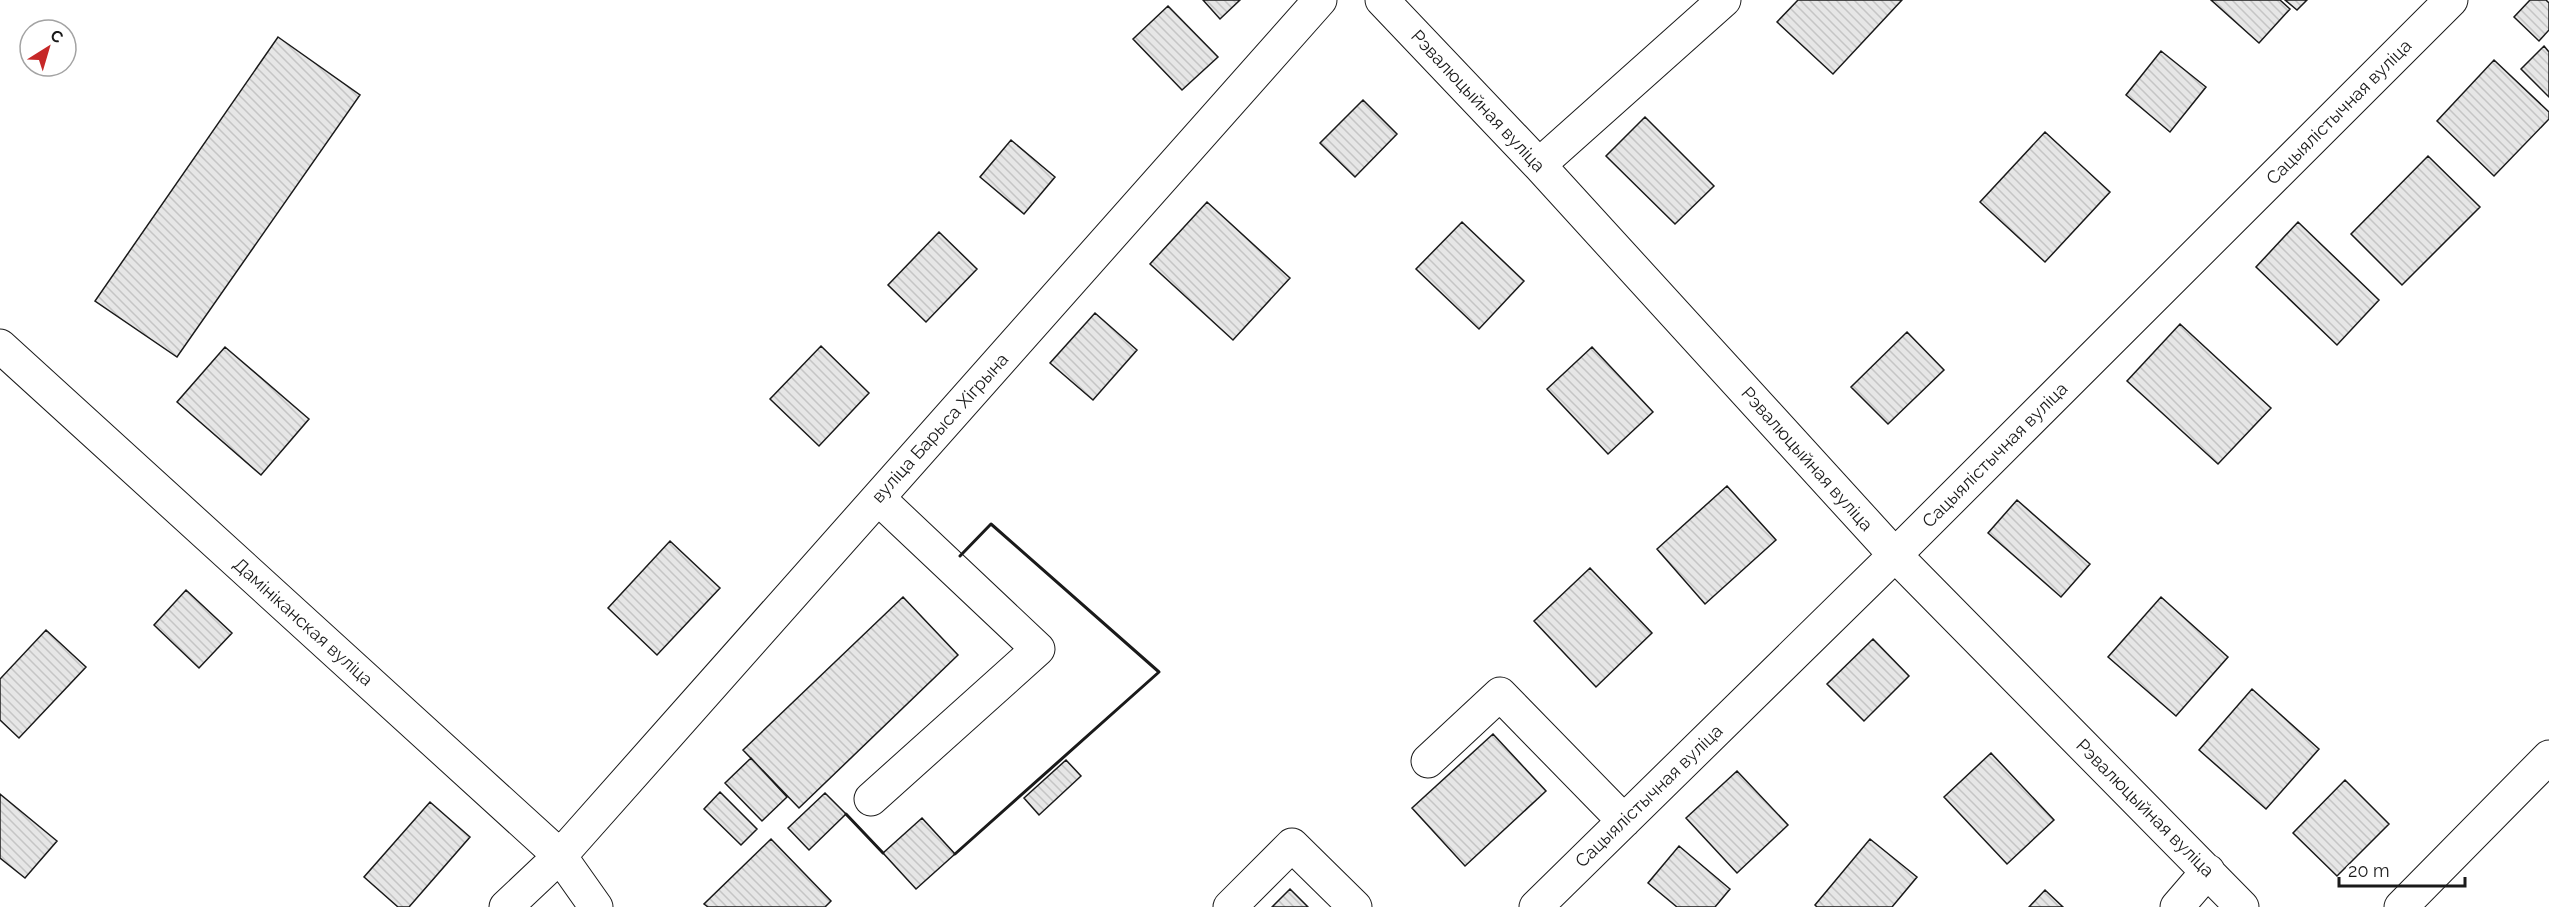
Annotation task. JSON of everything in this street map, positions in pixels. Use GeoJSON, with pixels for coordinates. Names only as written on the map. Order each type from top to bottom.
{"type":"FeatureCollection","features":[{"type":"Feature","properties":{"kind":"street","name":"вуліца Барыса Хігрына"},"geometry":{"type":"LineString","coordinates":[[506,907],[560,856],[1320,0]]}},
{"type":"Feature","properties":{"kind":"street","name":"Рэвалюцыйная вуліца"},"geometry":{"type":"LineString","coordinates":[[1382,0],[1539,165],[1895,555],[2242,907]]}},
{"type":"Feature","properties":{"kind":"street"},"geometry":{"type":"LineString","coordinates":[[1539,165],[1724,0]]}},
{"type":"Feature","properties":{"kind":"street","name":"Сацыялістычная вуліца"},"geometry":{"type":"LineString","coordinates":[[1536,907],[1895,555],[2451,0]]}},
{"type":"Feature","properties":{"kind":"street","name":"Дамініканская вуліца"},"geometry":{"type":"LineString","coordinates":[[0,346],[560,856],[596,907]]}},
{"type":"Feature","properties":{"kind":"street"},"geometry":{"type":"LineString","coordinates":[[871,799],[1038,649],[878,498]]}},
{"type":"Feature","properties":{"kind":"street"},"geometry":{"type":"LineString","coordinates":[[1428,761],[1500,694],[1624,821]]}},
{"type":"Feature","properties":{"kind":"street"},"geometry":{"type":"LineString","coordinates":[[2401,907],[2549,757]]}},
{"type":"Feature","properties":{"kind":"street"},"geometry":{"type":"LineString","coordinates":[[1230,907],[1292,845],[1355,907]]}},
{"type":"Feature","properties":{"kind":"street"},"geometry":{"type":"LineString","coordinates":[[2177,907],[2208,871]]}},
{"type":"Feature","properties":{"kind":"building"},"geometry":{"type":"Polygon","coordinates":[[[1203,0],[1240,0],[1220,19],[1203,0]]]}},
{"type":"Feature","properties":{"kind":"building"},"geometry":{"type":"Polygon","coordinates":[[[1798,0],[1902,0],[1833,74],[1777,22],[1798,0]]]}},
{"type":"Feature","properties":{"kind":"building"},"geometry":{"type":"Polygon","coordinates":[[[2211,0],[2280,0],[2290,9],[2259,43],[2211,0]]]}},
{"type":"Feature","properties":{"kind":"building"},"geometry":{"type":"Polygon","coordinates":[[[2285,0],[2307,0],[2297,10],[2285,0]]]}},
{"type":"Feature","properties":{"kind":"building"},"geometry":{"type":"Polygon","coordinates":[[[2530,0],[2546,0],[2549,3],[2549,30],[2539,41],[2514,17],[2530,0]]]}},
{"type":"Feature","properties":{"kind":"building"},"geometry":{"type":"Polygon","coordinates":[[[1168,6],[1218,57],[1182,90],[1133,39],[1168,6]]]}},
{"type":"Feature","properties":{"kind":"building"},"geometry":{"type":"Polygon","coordinates":[[[278,37],[360,95],[177,357],[95,301],[278,37]]]}},
{"type":"Feature","properties":{"kind":"building"},"geometry":{"type":"Polygon","coordinates":[[[2544,46],[2549,52],[2549,97],[2521,69],[2544,46]]]}},
{"type":"Feature","properties":{"kind":"building"},"geometry":{"type":"Polygon","coordinates":[[[2161,51],[2206,87],[2170,132],[2126,95],[2161,51]]]}},
{"type":"Feature","properties":{"kind":"building"},"geometry":{"type":"Polygon","coordinates":[[[2494,60],[2549,112],[2549,119],[2494,176],[2437,121],[2494,60]]]}},
{"type":"Feature","properties":{"kind":"building"},"geometry":{"type":"Polygon","coordinates":[[[1363,100],[1397,134],[1355,177],[1320,143],[1363,100]]]}},
{"type":"Feature","properties":{"kind":"building"},"geometry":{"type":"Polygon","coordinates":[[[1645,117],[1714,186],[1675,224],[1606,156],[1645,117]]]}},
{"type":"Feature","properties":{"kind":"building"},"geometry":{"type":"Polygon","coordinates":[[[2045,132],[2110,192],[2045,262],[1980,202],[2045,132]]]}},
{"type":"Feature","properties":{"kind":"building"},"geometry":{"type":"Polygon","coordinates":[[[1011,140],[1055,177],[1024,214],[980,177],[1011,140]]]}},
{"type":"Feature","properties":{"kind":"building"},"geometry":{"type":"Polygon","coordinates":[[[2428,156],[2480,207],[2402,285],[2351,234],[2428,156]]]}},
{"type":"Feature","properties":{"kind":"building"},"geometry":{"type":"Polygon","coordinates":[[[1207,202],[1290,278],[1233,340],[1150,264],[1207,202]]]}},
{"type":"Feature","properties":{"kind":"building"},"geometry":{"type":"Polygon","coordinates":[[[1462,222],[1524,281],[1479,329],[1416,269],[1462,222]]]}},
{"type":"Feature","properties":{"kind":"building"},"geometry":{"type":"Polygon","coordinates":[[[2298,222],[2379,300],[2337,345],[2256,267],[2298,222]]]}},
{"type":"Feature","properties":{"kind":"building"},"geometry":{"type":"Polygon","coordinates":[[[939,232],[977,269],[926,322],[888,285],[939,232]]]}},
{"type":"Feature","properties":{"kind":"building"},"geometry":{"type":"Polygon","coordinates":[[[1095,313],[1137,350],[1093,400],[1050,363],[1095,313]]]}},
{"type":"Feature","properties":{"kind":"building"},"geometry":{"type":"Polygon","coordinates":[[[2180,324],[2271,408],[2218,464],[2127,381],[2180,324]]]}},
{"type":"Feature","properties":{"kind":"building"},"geometry":{"type":"Polygon","coordinates":[[[1907,332],[1944,370],[1888,424],[1851,387],[1907,332]]]}},
{"type":"Feature","properties":{"kind":"building"},"geometry":{"type":"Polygon","coordinates":[[[821,346],[869,393],[819,446],[770,399],[821,346]]]}},
{"type":"Feature","properties":{"kind":"building"},"geometry":{"type":"Polygon","coordinates":[[[225,347],[309,419],[261,475],[177,402],[225,347]]]}},
{"type":"Feature","properties":{"kind":"building"},"geometry":{"type":"Polygon","coordinates":[[[1592,347],[1653,412],[1608,454],[1547,389],[1592,347]]]}},
{"type":"Feature","properties":{"kind":"building"},"geometry":{"type":"Polygon","coordinates":[[[1727,486],[1776,540],[1705,604],[1657,549],[1727,486]]]}},
{"type":"Feature","properties":{"kind":"building"},"geometry":{"type":"Polygon","coordinates":[[[2017,500],[2090,564],[2061,597],[1988,533],[2017,500]]]}},
{"type":"Feature","properties":{"kind":"building"},"geometry":{"type":"Polygon","coordinates":[[[670,541],[720,588],[657,655],[608,608],[670,541]]]}},
{"type":"Feature","properties":{"kind":"building"},"geometry":{"type":"Polygon","coordinates":[[[1590,568],[1652,633],[1596,687],[1534,621],[1590,568]]]}},
{"type":"Feature","properties":{"kind":"building"},"geometry":{"type":"Polygon","coordinates":[[[186,590],[232,633],[199,668],[154,625],[186,590]]]}},
{"type":"Feature","properties":{"kind":"building"},"geometry":{"type":"Polygon","coordinates":[[[903,597],[958,655],[799,808],[743,750],[903,597]]]}},
{"type":"Feature","properties":{"kind":"building"},"geometry":{"type":"Polygon","coordinates":[[[2161,597],[2228,657],[2176,716],[2108,657],[2161,597]]]}},
{"type":"Feature","properties":{"kind":"building"},"geometry":{"type":"Polygon","coordinates":[[[46,630],[86,667],[19,738],[0,720],[0,679],[46,630]]]}},
{"type":"Feature","properties":{"kind":"building"},"geometry":{"type":"Polygon","coordinates":[[[1873,639],[1909,676],[1864,721],[1827,684],[1873,639]]]}},
{"type":"Feature","properties":{"kind":"building"},"geometry":{"type":"Polygon","coordinates":[[[2252,689],[2319,749],[2266,809],[2199,750],[2252,689]]]}},
{"type":"Feature","properties":{"kind":"building"},"geometry":{"type":"Polygon","coordinates":[[[1493,734],[1546,791],[1465,866],[1412,808],[1493,734]]]}},
{"type":"Feature","properties":{"kind":"building"},"geometry":{"type":"Polygon","coordinates":[[[1991,753],[2054,820],[2007,864],[1944,797],[1991,753]]]}},
{"type":"Feature","properties":{"kind":"building"},"geometry":{"type":"Polygon","coordinates":[[[751,758],[787,797],[762,821],[725,783],[751,758]]]}},
{"type":"Feature","properties":{"kind":"building"},"geometry":{"type":"Polygon","coordinates":[[[1066,760],[1081,776],[1039,815],[1024,798],[1066,760]]]}},
{"type":"Feature","properties":{"kind":"building"},"geometry":{"type":"Polygon","coordinates":[[[1737,771],[1788,825],[1737,873],[1686,818],[1737,771]]]}},
{"type":"Feature","properties":{"kind":"building"},"geometry":{"type":"Polygon","coordinates":[[[2345,780],[2389,824],[2337,876],[2293,833],[2345,780]]]}},
{"type":"Feature","properties":{"kind":"building"},"geometry":{"type":"Polygon","coordinates":[[[720,792],[757,829],[741,845],[704,809],[720,792]]]}},
{"type":"Feature","properties":{"kind":"building"},"geometry":{"type":"Polygon","coordinates":[[[825,793],[846,814],[809,850],[788,828],[825,793]]]}},
{"type":"Feature","properties":{"kind":"building"},"geometry":{"type":"Polygon","coordinates":[[[0,794],[57,841],[25,878],[0,858],[0,794]]]}},
{"type":"Feature","properties":{"kind":"building"},"geometry":{"type":"Polygon","coordinates":[[[430,802],[470,837],[409,907],[398,907],[364,877],[430,802]]]}},
{"type":"Feature","properties":{"kind":"building"},"geometry":{"type":"Polygon","coordinates":[[[922,818],[955,854],[916,889],[883,853],[922,818]]]}},
{"type":"Feature","properties":{"kind":"building"},"geometry":{"type":"Polygon","coordinates":[[[771,839],[831,901],[825,907],[708,907],[704,904],[771,839]]]}},
{"type":"Feature","properties":{"kind":"building"},"geometry":{"type":"Polygon","coordinates":[[[1870,839],[1917,877],[1892,907],[1817,907],[1815,905],[1870,839]]]}},
{"type":"Feature","properties":{"kind":"building"},"geometry":{"type":"Polygon","coordinates":[[[1679,846],[1730,889],[1715,907],[1677,907],[1648,883],[1679,846]]]}},
{"type":"Feature","properties":{"kind":"building"},"geometry":{"type":"Polygon","coordinates":[[[1290,889],[1308,907],[1272,907],[1290,889]]]}},
{"type":"Feature","properties":{"kind":"building"},"geometry":{"type":"Polygon","coordinates":[[[2045,890],[2063,907],[2029,907],[2045,890]]]}},
{"type":"Feature","properties":{"kind":"wall"},"geometry":{"type":"LineString","coordinates":[[955,854],[1159,672],[991,524],[960,556]]}},
{"type":"Feature","properties":{"kind":"wall"},"geometry":{"type":"LineString","coordinates":[[846,814],[883,853]]}}]}
